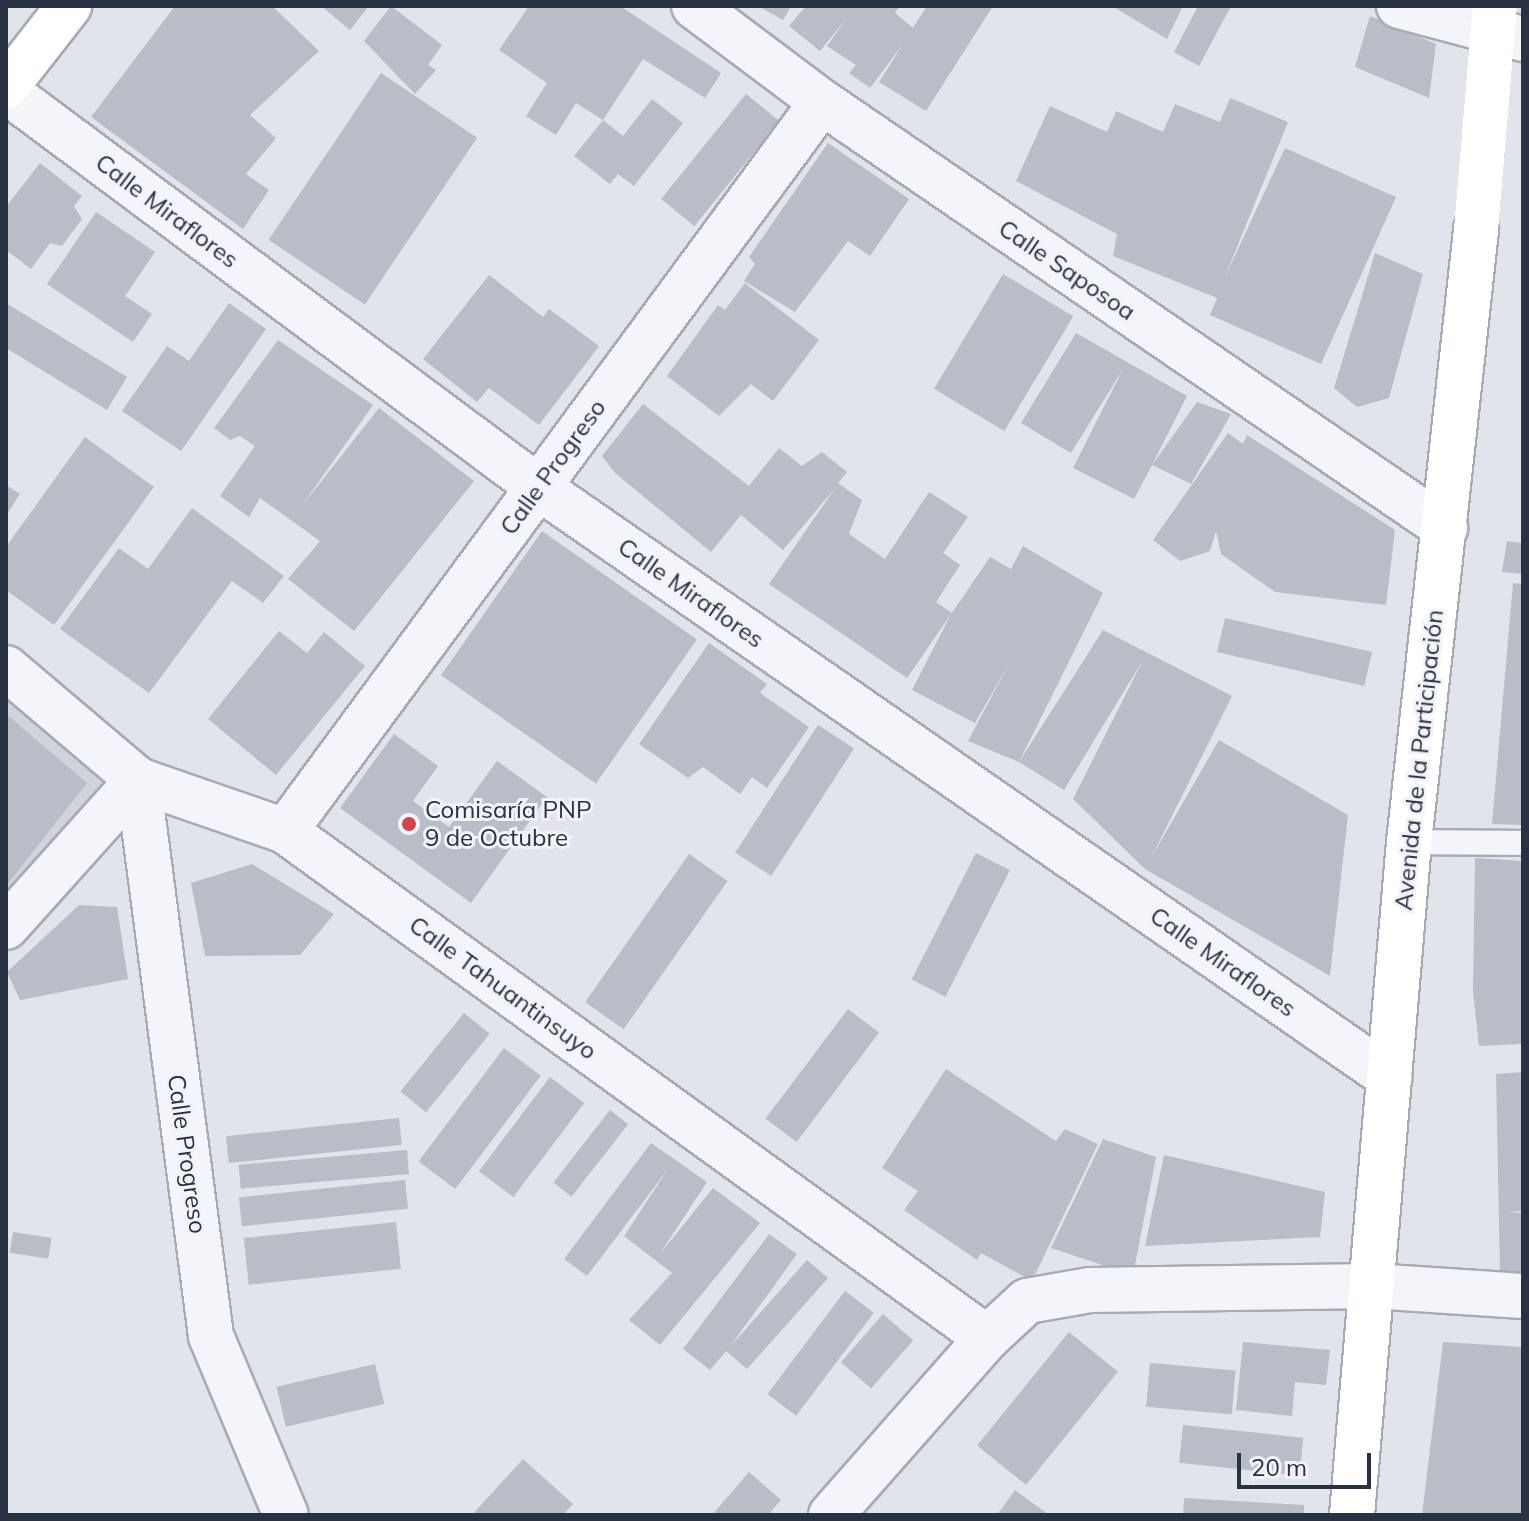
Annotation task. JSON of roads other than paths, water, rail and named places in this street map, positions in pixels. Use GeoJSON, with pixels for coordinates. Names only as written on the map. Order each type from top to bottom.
{"type":"FeatureCollection","features":[{"type":"Feature","properties":{"kind":"main road"},"geometry":{"type":"LineString","coordinates":[[6,89],[69,6]]}},
{"type":"Feature","properties":{"kind":"main road","name":"Avenida de la Participación"},"geometry":{"type":"LineString","coordinates":[[1352,1515],[1409,842],[1476,230],[1495,6]]}},
{"type":"Feature","properties":{"kind":"street","name":"Calle Saposoa"},"geometry":{"type":"LineString","coordinates":[[694,6],[822,102],[1445,528]]}},
{"type":"Feature","properties":{"kind":"street"},"geometry":{"type":"LineString","coordinates":[[1399,6],[1523,39]]}},
{"type":"Feature","properties":{"kind":"street","name":"Calle Miraflores"},"geometry":{"type":"LineString","coordinates":[[6,89],[538,487],[1389,1077]]}},
{"type":"Feature","properties":{"kind":"street","name":"Calle Progreso"},"geometry":{"type":"LineString","coordinates":[[285,831],[822,102]]}},
{"type":"Feature","properties":{"kind":"street","name":"Calle Tahuantinsuyo"},"geometry":{"type":"LineString","coordinates":[[6,668],[138,780],[285,831],[987,1338]]}},
{"type":"Feature","properties":{"kind":"street","name":"Calle Progreso"},"geometry":{"type":"LineString","coordinates":[[138,780],[211,1336],[286,1515]]}},
{"type":"Feature","properties":{"kind":"street"},"geometry":{"type":"LineString","coordinates":[[6,927],[138,780]]}},
{"type":"Feature","properties":{"kind":"street"},"geometry":{"type":"LineString","coordinates":[[831,1515],[987,1338],[1027,1301],[1090,1290],[1372,1286],[1523,1296]]}},
{"type":"Feature","properties":{"kind":"lane"},"geometry":{"type":"LineString","coordinates":[[1409,842],[1523,843]]}},
{"type":"Feature","properties":{"kind":"place","name":"Comisaría PNP 9 de Octubre"},"geometry":{"type":"Point","coordinates":[409,824]}}]}
